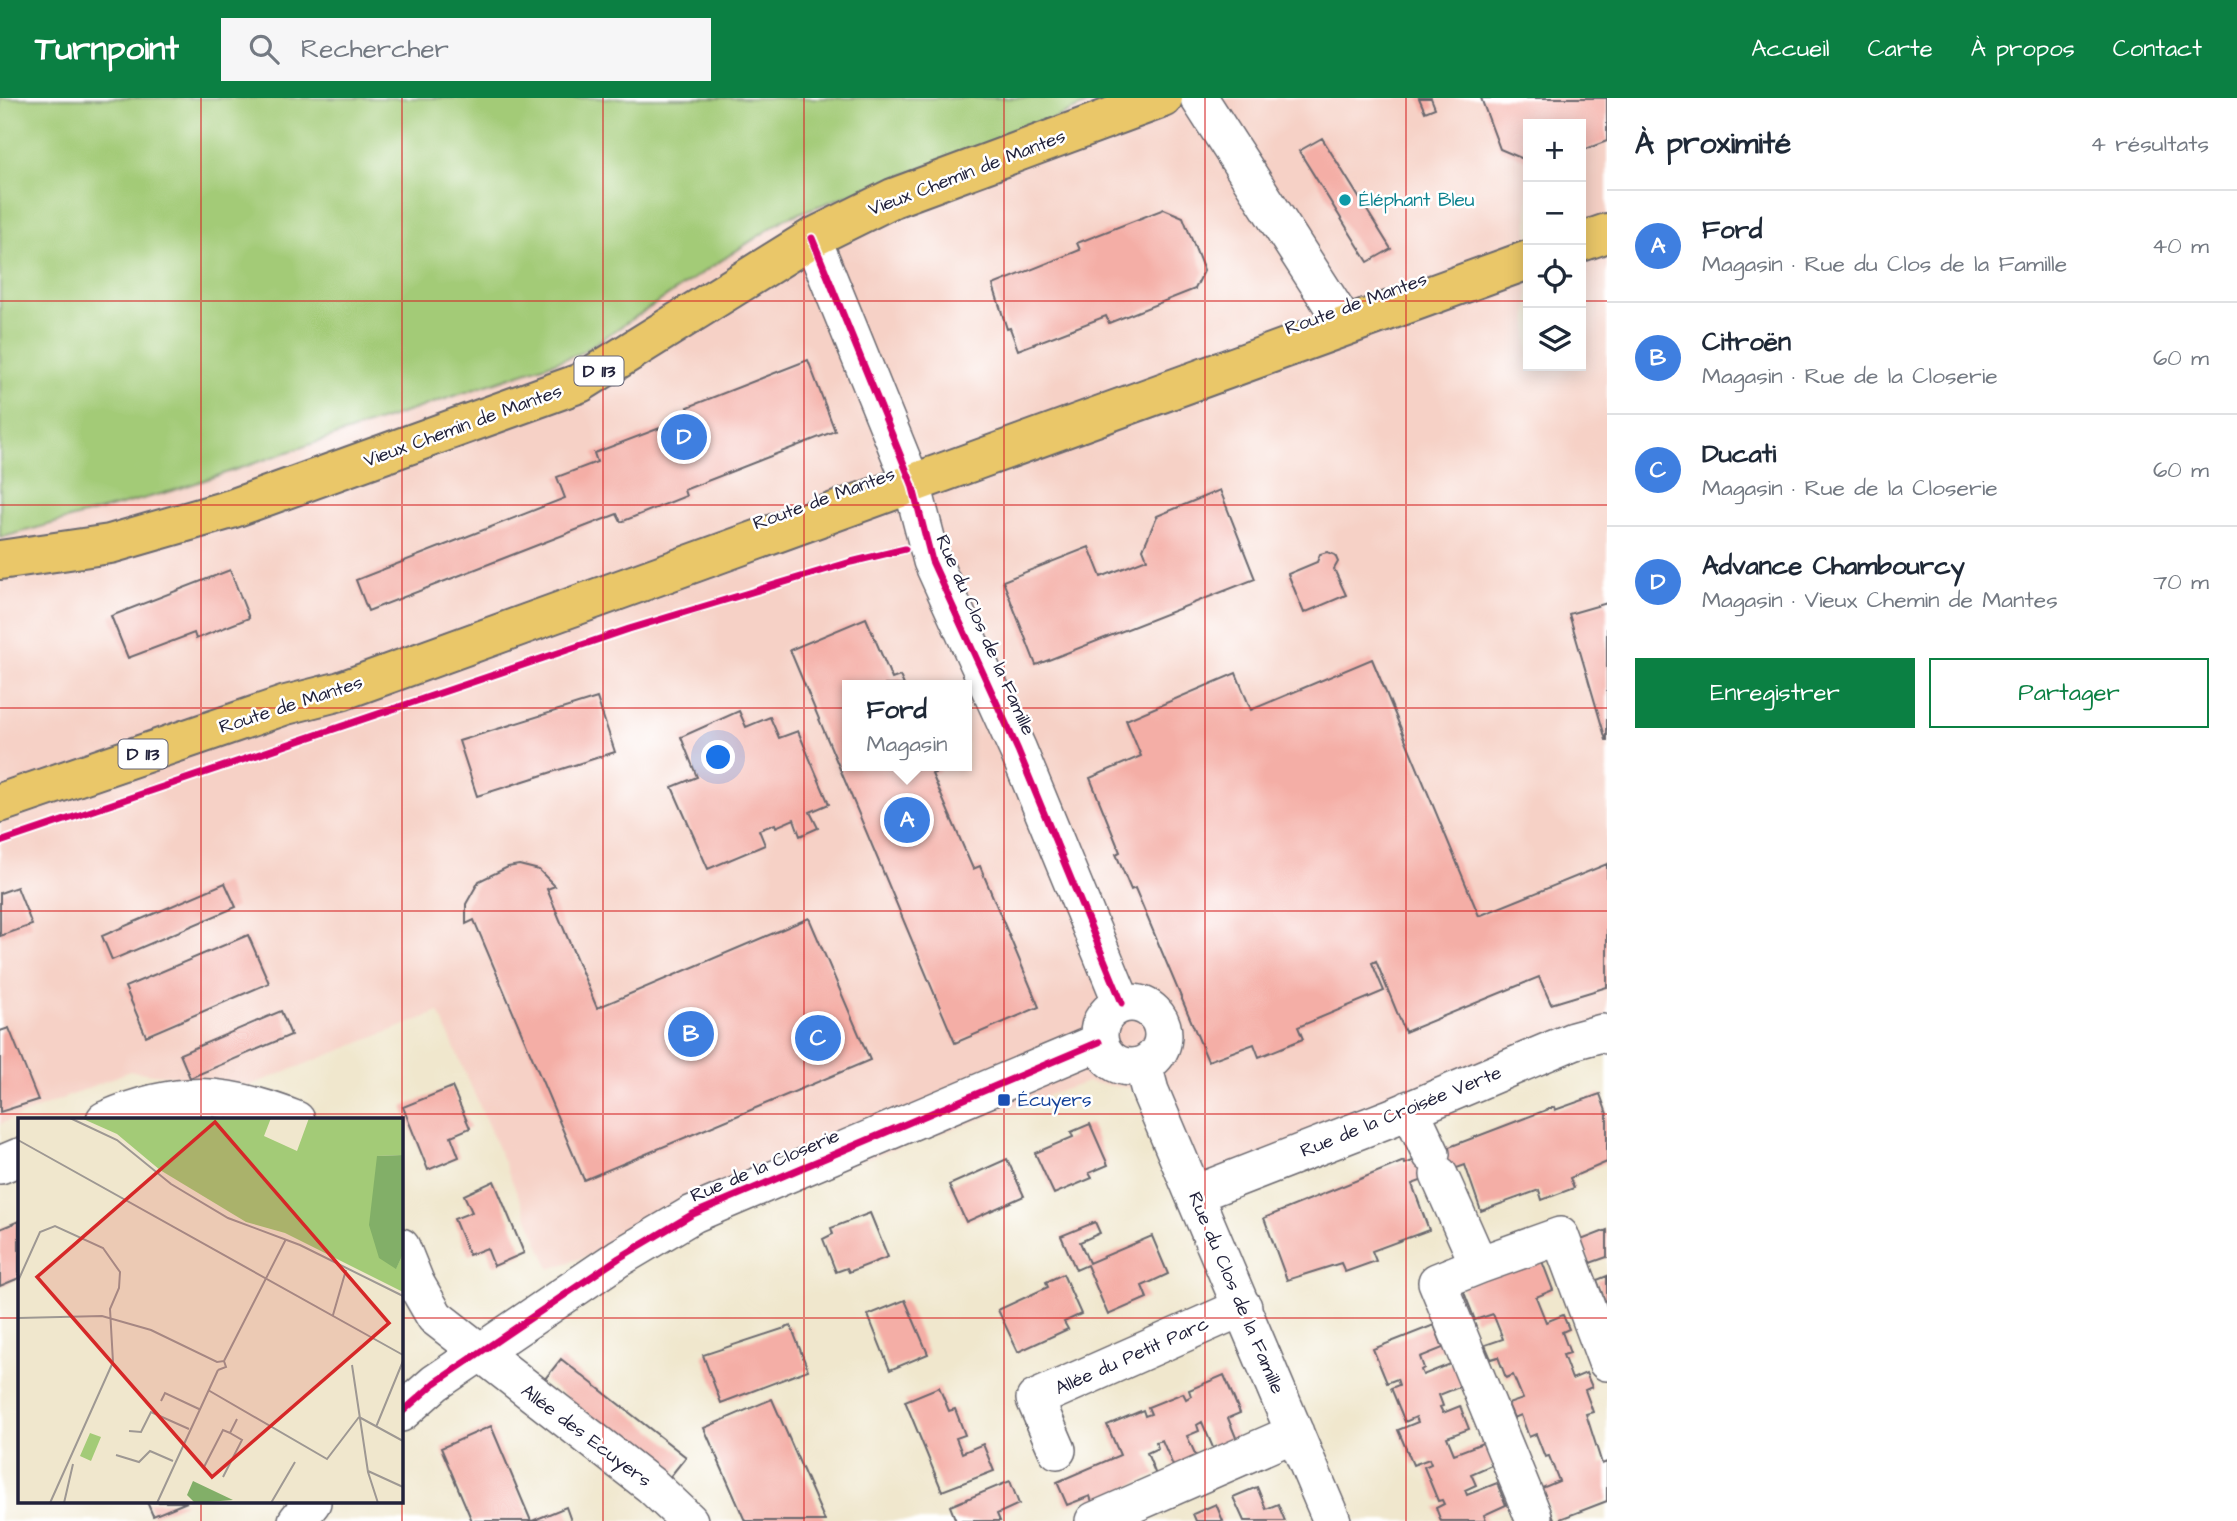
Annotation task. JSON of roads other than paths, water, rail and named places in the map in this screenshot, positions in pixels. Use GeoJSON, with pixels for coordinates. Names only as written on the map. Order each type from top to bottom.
{"type":"FeatureCollection","features":[{"type":"Feature","properties":{"kind":"main road","name":"Vieux Chemin de Mantes"},"geometry":{"type":"LineString","coordinates":[[0,560],[110,544],[231,509],[580,383],[812,238],[893,198],[1105,122],[1163,98]]}},
{"type":"Feature","properties":{"kind":"main road"},"geometry":{"type":"LineString","coordinates":[[1586,240],[1607,233]]}},
{"type":"Feature","properties":{"kind":"main road","name":"Route de Mantes"},"geometry":{"type":"LineString","coordinates":[[0,803],[286,705],[341,691],[1523,262]]}},
{"type":"Feature","properties":{"kind":"street"},"geometry":{"type":"LineString","coordinates":[[1199,98],[1345,325]]}},
{"type":"Feature","properties":{"kind":"street","name":"Rue du Clos de la Famille"},"geometry":{"type":"LineString","coordinates":[[812,238],[912,484],[932,561],[1018,750],[1122,1003]]}},
{"type":"Feature","properties":{"kind":"street"},"geometry":{"type":"LineString","coordinates":[[1122,1003],[1143,1005],[1159,1019],[1163,1040],[1159,1050],[1143,1065],[1125,1067],[1116,1063],[1108,1058],[1099,1042],[1098,1032],[1106,1014],[1122,1003]]}},
{"type":"Feature","properties":{"kind":"street","name":"Rue de la Croisée Verte"},"geometry":{"type":"LineString","coordinates":[[1195,1194],[1573,1041],[1602,1032],[1607,1035]]}},
{"type":"Feature","properties":{"kind":"street","name":"Rue de la Closerie"},"geometry":{"type":"LineString","coordinates":[[402,1412],[435,1383],[480,1355],[619,1258],[693,1214],[1099,1042]]}},
{"type":"Feature","properties":{"kind":"street","name":"Rue du Clos de la Famille"},"geometry":{"type":"LineString","coordinates":[[1143,1065],[1150,1091],[1332,1521]]}},
{"type":"Feature","properties":{"kind":"street"},"geometry":{"type":"LineString","coordinates":[[110,1118],[130,1109],[184,1096],[254,1103],[291,1118]]}},
{"type":"Feature","properties":{"kind":"street"},"geometry":{"type":"LineString","coordinates":[[1410,1109],[1479,1265]]}},
{"type":"Feature","properties":{"kind":"street"},"geometry":{"type":"LineString","coordinates":[[0,1165],[18,1157]]}},
{"type":"Feature","properties":{"kind":"street"},"geometry":{"type":"LineString","coordinates":[[1533,1516],[1437,1282],[1560,1236],[1607,1362]]}},
{"type":"Feature","properties":{"kind":"street","name":"Allée des Ecuyers"},"geometry":{"type":"LineString","coordinates":[[402,1249],[416,1284],[435,1317],[480,1355],[652,1486],[689,1521]]}},
{"type":"Feature","properties":{"kind":"street","name":"Allée du Petit Parc"},"geometry":{"type":"LineString","coordinates":[[1057,1450],[1035,1399],[1243,1307]]}},
{"type":"Feature","properties":{"kind":"street"},"geometry":{"type":"LineString","coordinates":[[1094,1521],[1295,1433]]}},
{"type":"Feature","properties":{"kind":"street"},"geometry":{"type":"LineString","coordinates":[[297,1521],[310,1504]]}},
{"type":"Feature","properties":{"kind":"place","name":"Éléphant Bleu"},"geometry":{"type":"Point","coordinates":[1345,200]}},
{"type":"Feature","properties":{"kind":"place","name":"Advance Chambourcy"},"geometry":{"type":"Point","coordinates":[684,437]}},
{"type":"Feature","properties":{"kind":"place","name":"Ford"},"geometry":{"type":"Point","coordinates":[907,820]}},
{"type":"Feature","properties":{"kind":"place","name":"Citroën"},"geometry":{"type":"Point","coordinates":[691,1034]}},
{"type":"Feature","properties":{"kind":"place","name":"Ducati"},"geometry":{"type":"Point","coordinates":[818,1038]}},
{"type":"Feature","properties":{"kind":"place","name":"Écuyers"},"geometry":{"type":"Point","coordinates":[1004,1100]}}]}
